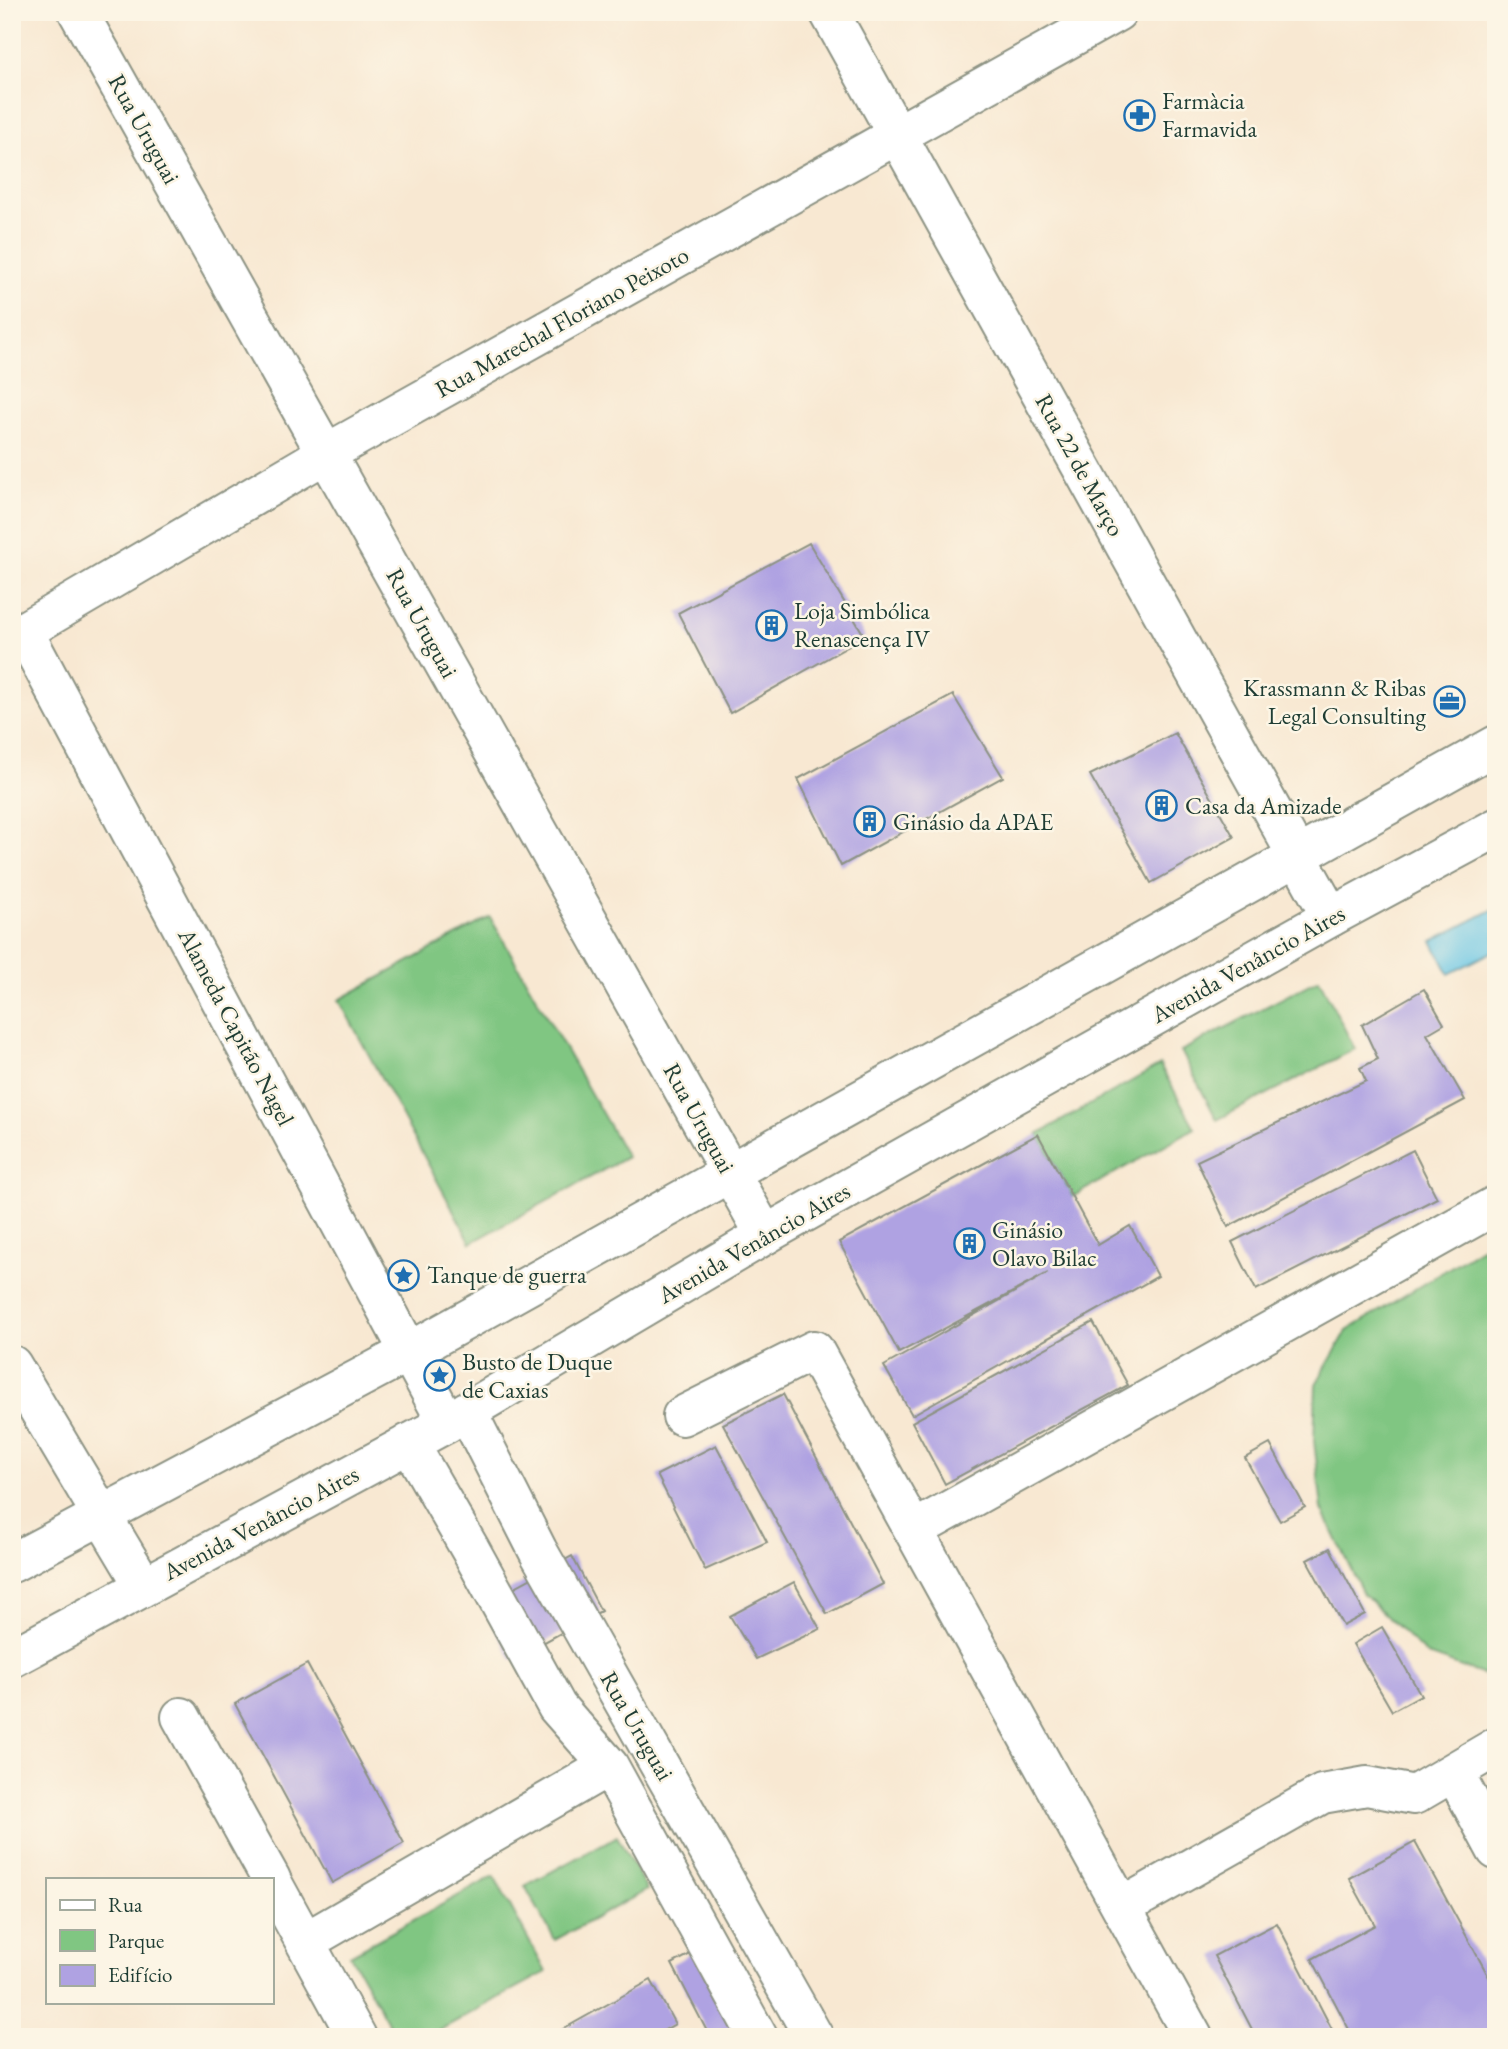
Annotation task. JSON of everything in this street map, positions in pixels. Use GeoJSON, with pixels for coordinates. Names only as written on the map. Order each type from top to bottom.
{"type":"FeatureCollection","features":[{"type":"Feature","properties":{"kind":"street","name":"Rua Uruguai"},"geometry":{"type":"LineString","coordinates":[[79,12],[765,1235]]}},
{"type":"Feature","properties":{"kind":"street","name":"Rua 22 de Março"},"geometry":{"type":"LineString","coordinates":[[829,12],[1331,917]]}},
{"type":"Feature","properties":{"kind":"street","name":"Rua Marechal Floriano Peixoto"},"geometry":{"type":"LineString","coordinates":[[18,635],[327,453],[1117,12]]}},
{"type":"Feature","properties":{"kind":"street","name":"Alameda Capitão Nagel"},"geometry":{"type":"LineString","coordinates":[[18,635],[409,1352],[457,1417]]}},
{"type":"Feature","properties":{"kind":"street"},"geometry":{"type":"LineString","coordinates":[[12,1563],[409,1352],[1496,745]]}},
{"type":"Feature","properties":{"kind":"street","name":"Avenida Venâncio Aires"},"geometry":{"type":"LineString","coordinates":[[12,1658],[457,1417],[765,1235],[1331,917],[1496,828]]}},
{"type":"Feature","properties":{"kind":"street"},"geometry":{"type":"LineString","coordinates":[[914,1530],[1496,1205]]}},
{"type":"Feature","properties":{"kind":"street"},"geometry":{"type":"LineString","coordinates":[[682,1416],[814,1350],[1193,2037]]}},
{"type":"Feature","properties":{"kind":"street"},"geometry":{"type":"LineString","coordinates":[[12,1365],[144,1586]]}},
{"type":"Feature","properties":{"kind":"street","name":"Rua Uruguai"},"geometry":{"type":"LineString","coordinates":[[457,1417],[538,1551],[814,2037]]}},
{"type":"Feature","properties":{"kind":"street"},"geometry":{"type":"LineString","coordinates":[[409,1443],[557,1707],[609,1766],[758,2037]]}},
{"type":"Feature","properties":{"kind":"street"},"geometry":{"type":"LineString","coordinates":[[181,1717],[270,1878]]}},
{"type":"Feature","properties":{"kind":"street"},"geometry":{"type":"LineString","coordinates":[[1122,1907],[1322,1794],[1367,1786],[1414,1795],[1496,1747]]}},
{"type":"Feature","properties":{"kind":"street"},"geometry":{"type":"LineString","coordinates":[[305,1942],[609,1766]]}},
{"type":"Feature","properties":{"kind":"street"},"geometry":{"type":"LineString","coordinates":[[1454,1772],[1496,1850]]}},
{"type":"Feature","properties":{"kind":"street"},"geometry":{"type":"LineString","coordinates":[[273,1884],[358,2037]]}},
{"type":"Feature","properties":{"kind":"green space"},"geometry":{"type":"Polygon","coordinates":[[[490,917],[627,1157],[471,1243],[339,1000],[490,917]]]}},
{"type":"Feature","properties":{"kind":"green space"},"geometry":{"type":"Polygon","coordinates":[[[1319,979],[1355,1049],[1217,1120],[1181,1051],[1319,979]]]}},
{"type":"Feature","properties":{"kind":"green space"},"geometry":{"type":"Polygon","coordinates":[[[1160,1065],[1195,1128],[1072,1197],[1038,1134],[1160,1065]]]}},
{"type":"Feature","properties":{"kind":"green space"},"geometry":{"type":"Polygon","coordinates":[[[1496,1239],[1496,1679],[1427,1655],[1363,1594],[1322,1509],[1314,1441],[1316,1384],[1347,1331],[1496,1239]]]}},
{"type":"Feature","properties":{"kind":"green space"},"geometry":{"type":"Polygon","coordinates":[[[617,1836],[647,1890],[555,1940],[525,1886],[617,1836]]]}},
{"type":"Feature","properties":{"kind":"green space"},"geometry":{"type":"Polygon","coordinates":[[[494,1876],[546,1972],[427,2037],[396,2037],[350,1955],[494,1876]]]}},
{"type":"Feature","properties":{"kind":"water"},"geometry":{"type":"Polygon","coordinates":[[[1496,908],[1496,950],[1449,974],[1432,941],[1496,908]]]}},
{"type":"Feature","properties":{"kind":"building","name":"Loja Simbólica Renascença IV"},"geometry":{"type":"Polygon","coordinates":[[[809,543],[865,637],[730,713],[678,613],[809,543]]]}},
{"type":"Feature","properties":{"kind":"building","name":"Ginásio da APAE"},"geometry":{"type":"Polygon","coordinates":[[[953,695],[1003,777],[841,866],[798,779],[953,695]]]}},
{"type":"Feature","properties":{"kind":"building","name":"Casa da Amizade"},"geometry":{"type":"Polygon","coordinates":[[[1175,733],[1234,837],[1151,883],[1090,775],[1175,733]]]}},
{"type":"Feature","properties":{"kind":"building"},"geometry":{"type":"Polygon","coordinates":[[[1424,989],[1444,1024],[1427,1034],[1465,1100],[1228,1227],[1197,1161],[1366,1081],[1360,1068],[1378,1059],[1362,1025],[1424,989]]]}},
{"type":"Feature","properties":{"kind":"building","name":"Ginásio Olavo Bilac"},"geometry":{"type":"Polygon","coordinates":[[[1038,1134],[1098,1245],[1130,1226],[1158,1276],[912,1415],[884,1366],[1048,1273],[899,1353],[839,1242],[1038,1134]]]}},
{"type":"Feature","properties":{"kind":"building"},"geometry":{"type":"Polygon","coordinates":[[[1413,1150],[1437,1198],[1256,1290],[1232,1242],[1413,1150]]]}},
{"type":"Feature","properties":{"kind":"building"},"geometry":{"type":"Polygon","coordinates":[[[1093,1322],[1128,1385],[945,1484],[912,1422],[1093,1322]]]}},
{"type":"Feature","properties":{"kind":"building"},"geometry":{"type":"Polygon","coordinates":[[[783,1394],[883,1584],[827,1614],[723,1424],[783,1394]]]}},
{"type":"Feature","properties":{"kind":"building"},"geometry":{"type":"Polygon","coordinates":[[[1270,1444],[1305,1507],[1280,1521],[1245,1458],[1270,1444]]]}},
{"type":"Feature","properties":{"kind":"building"},"geometry":{"type":"Polygon","coordinates":[[[716,1445],[767,1542],[705,1570],[657,1475],[716,1445]]]}},
{"type":"Feature","properties":{"kind":"building"},"geometry":{"type":"Polygon","coordinates":[[[1330,1548],[1365,1614],[1343,1626],[1307,1560],[1330,1548]]]}},
{"type":"Feature","properties":{"kind":"building"},"geometry":{"type":"Polygon","coordinates":[[[572,1556],[601,1611],[512,1660],[482,1605],[572,1556]]]}},
{"type":"Feature","properties":{"kind":"building"},"geometry":{"type":"Polygon","coordinates":[[[794,1582],[820,1629],[756,1659],[730,1616],[794,1582]]]}},
{"type":"Feature","properties":{"kind":"building"},"geometry":{"type":"Polygon","coordinates":[[[1382,1627],[1421,1695],[1392,1711],[1353,1644],[1382,1627]]]}},
{"type":"Feature","properties":{"kind":"building"},"geometry":{"type":"Polygon","coordinates":[[[307,1664],[404,1843],[332,1883],[235,1704],[307,1664]]]}},
{"type":"Feature","properties":{"kind":"building"},"geometry":{"type":"Polygon","coordinates":[[[1415,1842],[1496,1990],[1496,2037],[1353,2037],[1312,1959],[1375,1925],[1349,1878],[1415,1842]]]}},
{"type":"Feature","properties":{"kind":"building"},"geometry":{"type":"Polygon","coordinates":[[[1277,1923],[1336,2037],[1256,2037],[1214,1956],[1277,1923]]]}},
{"type":"Feature","properties":{"kind":"building"},"geometry":{"type":"Polygon","coordinates":[[[694,1952],[739,2037],[710,2037],[672,1964],[694,1952]]]}},
{"type":"Feature","properties":{"kind":"building"},"geometry":{"type":"Polygon","coordinates":[[[651,1980],[675,2024],[652,2037],[549,2037],[651,1980]]]}},
{"type":"Feature","properties":{"kind":"place","name":"Farmàcia Farmavida"},"geometry":{"type":"Point","coordinates":[1139,115]}},
{"type":"Feature","properties":{"kind":"place","name":"Loja Simbólica Renascença IV"},"geometry":{"type":"Point","coordinates":[771,625]}},
{"type":"Feature","properties":{"kind":"place","name":"Krassmann & Ribas Legal Consulting"},"geometry":{"type":"Point","coordinates":[1449,702]}},
{"type":"Feature","properties":{"kind":"place","name":"Casa da Amizade"},"geometry":{"type":"Point","coordinates":[1162,806]}},
{"type":"Feature","properties":{"kind":"place","name":"Ginásio da APAE"},"geometry":{"type":"Point","coordinates":[870,822]}},
{"type":"Feature","properties":{"kind":"place","name":"Ginásio Olavo Bilac"},"geometry":{"type":"Point","coordinates":[969,1244]}},
{"type":"Feature","properties":{"kind":"place","name":"Tanque de guerra"},"geometry":{"type":"Point","coordinates":[404,1275]}},
{"type":"Feature","properties":{"kind":"place","name":"Busto de Duque de Caxias"},"geometry":{"type":"Point","coordinates":[439,1376]}}]}
